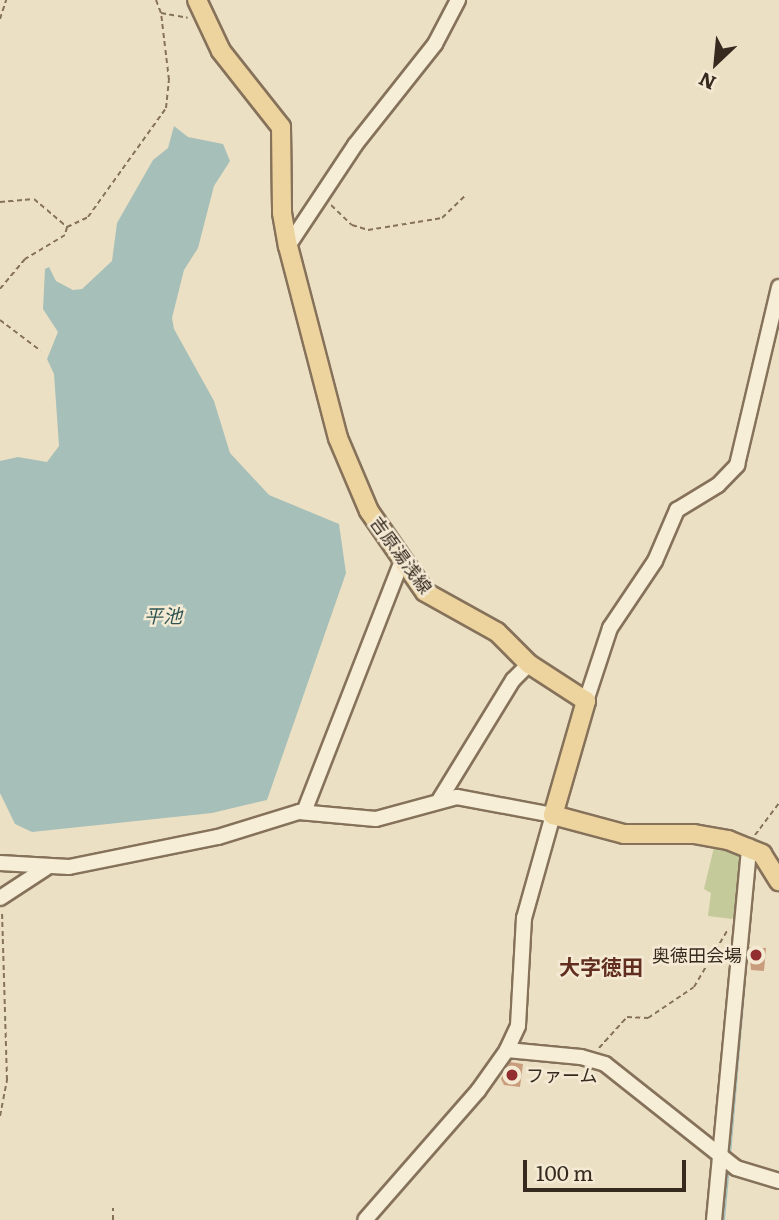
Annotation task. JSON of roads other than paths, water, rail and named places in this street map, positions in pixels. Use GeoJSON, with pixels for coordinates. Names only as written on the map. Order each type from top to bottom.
{"type":"FeatureCollection","features":[{"type":"Feature","properties":{"kind":"main road","name":"吉原湯浅線"},"geometry":{"type":"LineString","coordinates":[[197,0],[203,18],[221,51],[281,127],[282,212],[288,246],[350,474],[402,561],[431,597],[497,632],[529,664],[586,701]]}},
{"type":"Feature","properties":{"kind":"main road"},"geometry":{"type":"LineString","coordinates":[[586,701],[553,815],[624,834],[694,834],[746,845],[767,859],[779,881]]}},
{"type":"Feature","properties":{"kind":"street"},"geometry":{"type":"LineString","coordinates":[[288,246],[320,195],[435,44],[458,0]]}},
{"type":"Feature","properties":{"kind":"street"},"geometry":{"type":"LineString","coordinates":[[586,701],[610,628],[655,561],[677,510],[718,485],[737,465],[779,287]]}},
{"type":"Feature","properties":{"kind":"street"},"geometry":{"type":"LineString","coordinates":[[304,812],[402,561]]}},
{"type":"Feature","properties":{"kind":"street"},"geometry":{"type":"LineString","coordinates":[[440,799],[513,680],[529,664]]}},
{"type":"Feature","properties":{"kind":"street"},"geometry":{"type":"LineString","coordinates":[[0,863],[47,868],[218,836],[304,812],[376,819],[440,799],[478,799],[553,815],[527,898],[518,954],[518,1026],[507,1050],[478,1091],[365,1220]]}},
{"type":"Feature","properties":{"kind":"street"},"geometry":{"type":"LineString","coordinates":[[714,1220],[746,845]]}},
{"type":"Feature","properties":{"kind":"street"},"geometry":{"type":"LineString","coordinates":[[1,894],[47,868]]}},
{"type":"Feature","properties":{"kind":"street"},"geometry":{"type":"LineString","coordinates":[[507,1050],[594,1059],[618,1072],[720,1156],[744,1172],[779,1181]]}},
{"type":"Feature","properties":{"kind":"water","name":"平池"},"geometry":{"type":"Polygon","coordinates":[[[174,126],[188,137],[223,144],[230,161],[214,186],[198,248],[184,270],[172,318],[174,329],[214,401],[230,453],[269,495],[339,524],[346,573],[267,800],[212,813],[32,832],[15,824],[0,793],[0,461],[18,457],[47,462],[59,446],[54,374],[47,359],[58,332],[43,309],[45,269],[49,267],[56,281],[73,290],[82,289],[112,261],[117,223],[153,160],[168,148],[174,126]]]}},
{"type":"Feature","properties":{"kind":"waterway"},"geometry":{"type":"LineString","coordinates":[[729,1155],[744,981]]}},
{"type":"Feature","properties":{"kind":"waterway"},"geometry":{"type":"LineString","coordinates":[[723,1220],[728,1166]]}},
{"type":"Feature","properties":{"kind":"place","name":"奥徳田会場"},"geometry":{"type":"Point","coordinates":[756,955]}},
{"type":"Feature","properties":{"kind":"place","name":"ファーム"},"geometry":{"type":"Point","coordinates":[512,1075]}},
{"type":"Feature","properties":{"kind":"district","name":"大字徳田"},"geometry":{"type":"Point","coordinates":[601,966]}}]}
